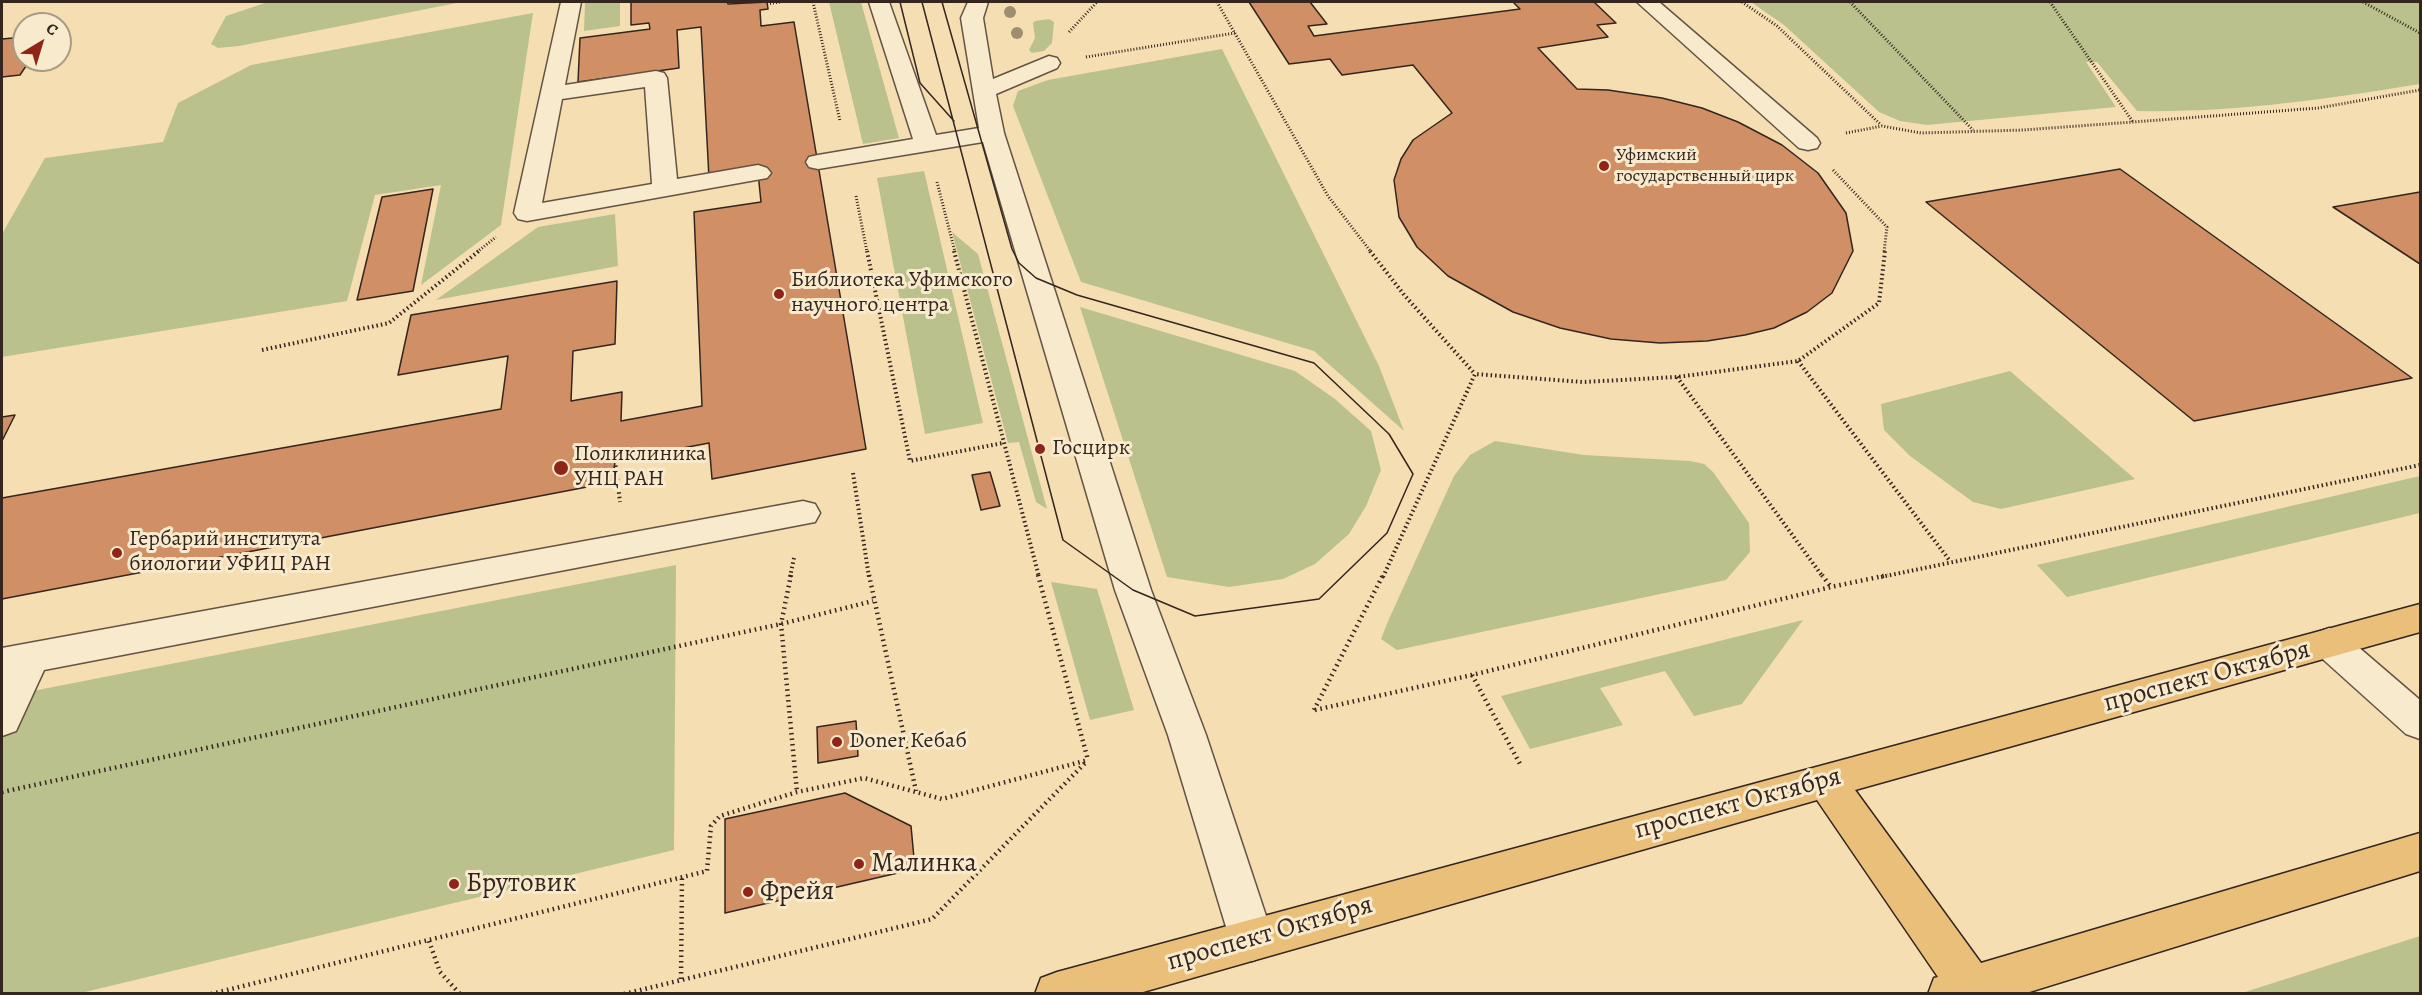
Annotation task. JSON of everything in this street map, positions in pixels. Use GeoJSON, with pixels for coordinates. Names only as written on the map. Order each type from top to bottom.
{"type":"FeatureCollection","features":[{"type":"Feature","properties":{"kind":"main road","name":"проспект Октября"},"geometry":{"type":"LineString","coordinates":[[1057,993],[2421,618]]}},
{"type":"Feature","properties":{"kind":"main road"},"geometry":{"type":"LineString","coordinates":[[1826,781],[1960,990],[2421,852]]}},
{"type":"Feature","properties":{"kind":"street"},"geometry":{"type":"LineString","coordinates":[[571,2],[527,213],[758,173]]}},
{"type":"Feature","properties":{"kind":"street"},"geometry":{"type":"LineString","coordinates":[[879,2],[927,144]]}},
{"type":"Feature","properties":{"kind":"street"},"geometry":{"type":"LineString","coordinates":[[978,2],[972,18],[992,133],[1130,579],[1187,735],[1252,940]]}},
{"type":"Feature","properties":{"kind":"street"},"geometry":{"type":"LineString","coordinates":[[1647,2],[1808,144]]}},
{"type":"Feature","properties":{"kind":"street"},"geometry":{"type":"LineString","coordinates":[[984,91],[1049,63]]}},
{"type":"Feature","properties":{"kind":"street"},"geometry":{"type":"LineString","coordinates":[[552,94],[656,78],[664,190]]}},
{"type":"Feature","properties":{"kind":"street"},"geometry":{"type":"LineString","coordinates":[[818,162],[992,133]]}},
{"type":"Feature","properties":{"kind":"street"},"geometry":{"type":"LineString","coordinates":[[2,720],[16,661],[803,513]]}},
{"type":"Feature","properties":{"kind":"street"},"geometry":{"type":"LineString","coordinates":[[2329,644],[2421,723]]}},
{"type":"Feature","properties":{"kind":"path"},"geometry":{"type":"LineString","coordinates":[[767,4],[780,2]]}},
{"type":"Feature","properties":{"kind":"path"},"geometry":{"type":"LineString","coordinates":[[813,2],[848,157],[910,461],[1003,443]]}},
{"type":"Feature","properties":{"kind":"path"},"geometry":{"type":"LineString","coordinates":[[1217,2],[1328,196],[1405,296],[1475,374],[1583,382],[1677,378],[1798,361],[1879,303],[1887,227],[1808,144]]}},
{"type":"Feature","properties":{"kind":"path"},"geometry":{"type":"LineString","coordinates":[[1742,2],[1777,26],[1882,126],[1921,133],[2023,130],[2318,108],[2421,90]]}},
{"type":"Feature","properties":{"kind":"path"},"geometry":{"type":"LineString","coordinates":[[1850,2],[1973,130]]}},
{"type":"Feature","properties":{"kind":"path"},"geometry":{"type":"LineString","coordinates":[[2050,2],[2133,122]]}},
{"type":"Feature","properties":{"kind":"path"},"geometry":{"type":"LineString","coordinates":[[2363,2],[2421,33]]}},
{"type":"Feature","properties":{"kind":"path"},"geometry":{"type":"LineString","coordinates":[[1049,63],[1236,33]]}},
{"type":"Feature","properties":{"kind":"path"},"geometry":{"type":"LineString","coordinates":[[927,144],[1003,443],[1088,760]]}},
{"type":"Feature","properties":{"kind":"path"},"geometry":{"type":"LineString","coordinates":[[262,350],[389,323],[527,213]]}},
{"type":"Feature","properties":{"kind":"path"},"geometry":{"type":"LineString","coordinates":[[1798,361],[1950,561]]}},
{"type":"Feature","properties":{"kind":"path"},"geometry":{"type":"LineString","coordinates":[[1475,374],[1369,607],[1314,710],[1472,675],[1831,587],[2421,465]]}},
{"type":"Feature","properties":{"kind":"path"},"geometry":{"type":"LineString","coordinates":[[1677,378],[1831,587]]}},
{"type":"Feature","properties":{"kind":"path"},"geometry":{"type":"LineString","coordinates":[[615,461],[621,511]]}},
{"type":"Feature","properties":{"kind":"path"},"geometry":{"type":"LineString","coordinates":[[854,473],[873,601],[916,791]]}},
{"type":"Feature","properties":{"kind":"path"},"geometry":{"type":"LineString","coordinates":[[797,792],[782,624],[803,513]]}},
{"type":"Feature","properties":{"kind":"path"},"geometry":{"type":"LineString","coordinates":[[2,792],[782,624],[873,601]]}},
{"type":"Feature","properties":{"kind":"path"},"geometry":{"type":"LineString","coordinates":[[1472,675],[1520,764]]}},
{"type":"Feature","properties":{"kind":"path"},"geometry":{"type":"LineString","coordinates":[[211,993],[707,871],[711,826],[720,816],[797,792],[864,778],[942,799],[1088,760]]}},
{"type":"Feature","properties":{"kind":"path"},"geometry":{"type":"LineString","coordinates":[[624,993],[932,919],[1088,760]]}},
{"type":"Feature","properties":{"kind":"path"},"geometry":{"type":"LineString","coordinates":[[681,979],[682,877]]}},
{"type":"Feature","properties":{"kind":"path"},"geometry":{"type":"LineString","coordinates":[[429,941],[440,972],[459,993]]}},
{"type":"Feature","properties":{"kind":"green space"},"geometry":{"type":"Polygon","coordinates":[[[268,2],[462,2],[239,46],[218,48],[211,44],[226,16],[268,2]]]}},
{"type":"Feature","properties":{"kind":"green space"},"geometry":{"type":"Polygon","coordinates":[[[585,2],[620,2],[620,26],[584,31],[585,2]]]}},
{"type":"Feature","properties":{"kind":"green space"},"geometry":{"type":"Polygon","coordinates":[[[829,2],[861,2],[899,138],[863,144],[829,2]]]}},
{"type":"Feature","properties":{"kind":"green space"},"geometry":{"type":"Polygon","coordinates":[[[1751,2],[2420,2],[2420,84],[2315,100],[2244,107],[2137,111],[2097,62],[2086,62],[2116,107],[1927,125],[1900,121],[1879,112],[1784,25],[1751,2]]]}},
{"type":"Feature","properties":{"kind":"green space"},"geometry":{"type":"Polygon","coordinates":[[[533,13],[501,225],[421,285],[441,185],[375,195],[347,301],[2,357],[2,234],[45,158],[163,142],[178,103],[251,65],[533,13]]]}},
{"type":"Feature","properties":{"kind":"green space"},"geometry":{"type":"Polygon","coordinates":[[[1049,19],[1054,22],[1052,43],[1044,51],[1032,53],[1029,50],[1035,38],[1033,23],[1049,19]]]}},
{"type":"Feature","properties":{"kind":"green space"},"geometry":{"type":"Polygon","coordinates":[[[1222,49],[1379,366],[1404,431],[1314,351],[1081,282],[1013,106],[1018,91],[1048,80],[1222,49]]]}},
{"type":"Feature","properties":{"kind":"green space"},"geometry":{"type":"Polygon","coordinates":[[[924,171],[983,423],[925,434],[877,178],[924,171]]]}},
{"type":"Feature","properties":{"kind":"green space"},"geometry":{"type":"Polygon","coordinates":[[[615,214],[618,266],[436,300],[538,227],[615,214]]]}},
{"type":"Feature","properties":{"kind":"green space"},"geometry":{"type":"Polygon","coordinates":[[[952,232],[978,254],[1047,509],[1036,502],[1019,442],[1008,443],[952,232]]]}},
{"type":"Feature","properties":{"kind":"green space"},"geometry":{"type":"Polygon","coordinates":[[[1080,307],[1295,371],[1335,399],[1371,431],[1381,470],[1366,506],[1349,534],[1315,564],[1283,579],[1229,587],[1167,577],[1080,307]]]}},
{"type":"Feature","properties":{"kind":"green space"},"geometry":{"type":"Polygon","coordinates":[[[2010,371],[2135,479],[2001,509],[1973,502],[1910,456],[1884,430],[1881,404],[2010,371]]]}},
{"type":"Feature","properties":{"kind":"green space"},"geometry":{"type":"Polygon","coordinates":[[[1495,441],[1584,455],[1690,461],[1704,464],[1713,472],[1749,523],[1750,552],[1726,580],[1397,650],[1381,639],[1454,476],[1470,455],[1495,441]]]}},
{"type":"Feature","properties":{"kind":"green space"},"geometry":{"type":"Polygon","coordinates":[[[2420,476],[2420,513],[2067,597],[2037,565],[2420,476]]]}},
{"type":"Feature","properties":{"kind":"green space"},"geometry":{"type":"Polygon","coordinates":[[[676,565],[674,850],[81,993],[2,994],[2,697],[676,565]]]}},
{"type":"Feature","properties":{"kind":"green space"},"geometry":{"type":"Polygon","coordinates":[[[1051,582],[1097,589],[1134,710],[1090,720],[1051,582]]]}},
{"type":"Feature","properties":{"kind":"green space"},"geometry":{"type":"Polygon","coordinates":[[[1803,620],[1742,704],[1694,716],[1665,671],[1600,688],[1623,725],[1530,749],[1501,696],[1803,620]]]}},
{"type":"Feature","properties":{"kind":"green space"},"geometry":{"type":"Polygon","coordinates":[[[2420,936],[2420,993],[2242,993],[2420,936]]]}},
{"type":"Feature","properties":{"kind":"building"},"geometry":{"type":"Polygon","coordinates":[[[631,2],[727,2],[728,4],[767,2],[768,9],[760,10],[761,26],[794,22],[866,449],[712,479],[709,443],[615,461],[613,482],[2,599],[2,498],[501,409],[508,356],[398,375],[411,315],[617,281],[615,344],[573,351],[571,401],[622,392],[621,421],[702,406],[694,212],[761,202],[758,173],[709,178],[701,27],[677,30],[679,68],[578,82],[580,38],[650,29],[649,23],[631,25],[631,2]]]}},
{"type":"Feature","properties":{"kind":"building","name":"Уфимский государственный цирк"},"geometry":{"type":"Polygon","coordinates":[[[1249,2],[1310,2],[1327,24],[1308,26],[1314,36],[1520,9],[1513,2],[1594,2],[1616,23],[1597,25],[1608,37],[1538,48],[1577,89],[1608,90],[1662,98],[1702,108],[1738,122],[1782,145],[1818,173],[1846,213],[1853,251],[1832,293],[1807,312],[1774,328],[1745,335],[1707,341],[1660,343],[1611,339],[1560,328],[1513,312],[1448,276],[1417,247],[1399,217],[1394,180],[1401,159],[1413,140],[1452,113],[1413,65],[1342,75],[1330,59],[1289,64],[1249,2]]]}},
{"type":"Feature","properties":{"kind":"building"},"geometry":{"type":"Polygon","coordinates":[[[12,38],[12,72],[22,72],[20,75],[2,77],[2,39],[12,38]]]}},
{"type":"Feature","properties":{"kind":"building"},"geometry":{"type":"Polygon","coordinates":[[[2120,169],[2412,378],[2194,421],[1926,202],[2120,169]]]}},
{"type":"Feature","properties":{"kind":"building"},"geometry":{"type":"Polygon","coordinates":[[[433,189],[413,291],[357,300],[382,197],[433,189]]]}},
{"type":"Feature","properties":{"kind":"building"},"geometry":{"type":"Polygon","coordinates":[[[2420,192],[2420,264],[2333,207],[2420,192]]]}},
{"type":"Feature","properties":{"kind":"building"},"geometry":{"type":"Polygon","coordinates":[[[15,415],[2,441],[2,417],[15,415]]]}},
{"type":"Feature","properties":{"kind":"building"},"geometry":{"type":"Polygon","coordinates":[[[990,472],[1000,506],[981,510],[972,475],[990,472]]]}},
{"type":"Feature","properties":{"kind":"building","name":"Doner Кебаб"},"geometry":{"type":"Polygon","coordinates":[[[856,721],[858,756],[818,763],[817,727],[856,721]]]}},
{"type":"Feature","properties":{"kind":"building"},"geometry":{"type":"Polygon","coordinates":[[[845,793],[911,826],[915,869],[725,913],[725,819],[845,793]]]}},
{"type":"Feature","properties":{"kind":"tram line"},"geometry":{"type":"LineString","coordinates":[[900,2],[920,83],[953,120]]}},
{"type":"Feature","properties":{"kind":"tram line"},"geometry":{"type":"LineString","coordinates":[[922,2],[953,120]]}},
{"type":"Feature","properties":{"kind":"tram line"},"geometry":{"type":"LineString","coordinates":[[942,2],[1012,249],[1019,263],[1036,278],[1077,295],[1314,363],[1389,434],[1413,474],[1387,533],[1319,599],[1195,616],[1133,590],[1063,540],[953,120]]}},
{"type":"Feature","properties":{"kind":"place","name":"Уфимский государственный цирк"},"geometry":{"type":"Point","coordinates":[1604,166]}},
{"type":"Feature","properties":{"kind":"place","name":"Библиотека Уфимского научного центра"},"geometry":{"type":"Point","coordinates":[779,294]}},
{"type":"Feature","properties":{"kind":"place","name":"Госцирк"},"geometry":{"type":"Point","coordinates":[1040,449]}},
{"type":"Feature","properties":{"kind":"place","name":"Поликлиника УНЦ РАН"},"geometry":{"type":"Point","coordinates":[561,468]}},
{"type":"Feature","properties":{"kind":"place","name":"Гербарий института биологии УФИЦ РАН"},"geometry":{"type":"Point","coordinates":[117,553]}},
{"type":"Feature","properties":{"kind":"place","name":"Doner Кебаб"},"geometry":{"type":"Point","coordinates":[837,742]}},
{"type":"Feature","properties":{"kind":"place","name":"Малинка"},"geometry":{"type":"Point","coordinates":[859,864]}},
{"type":"Feature","properties":{"kind":"place","name":"Брутовик"},"geometry":{"type":"Point","coordinates":[454,884]}},
{"type":"Feature","properties":{"kind":"place","name":"Фрейя"},"geometry":{"type":"Point","coordinates":[748,892]}}]}
